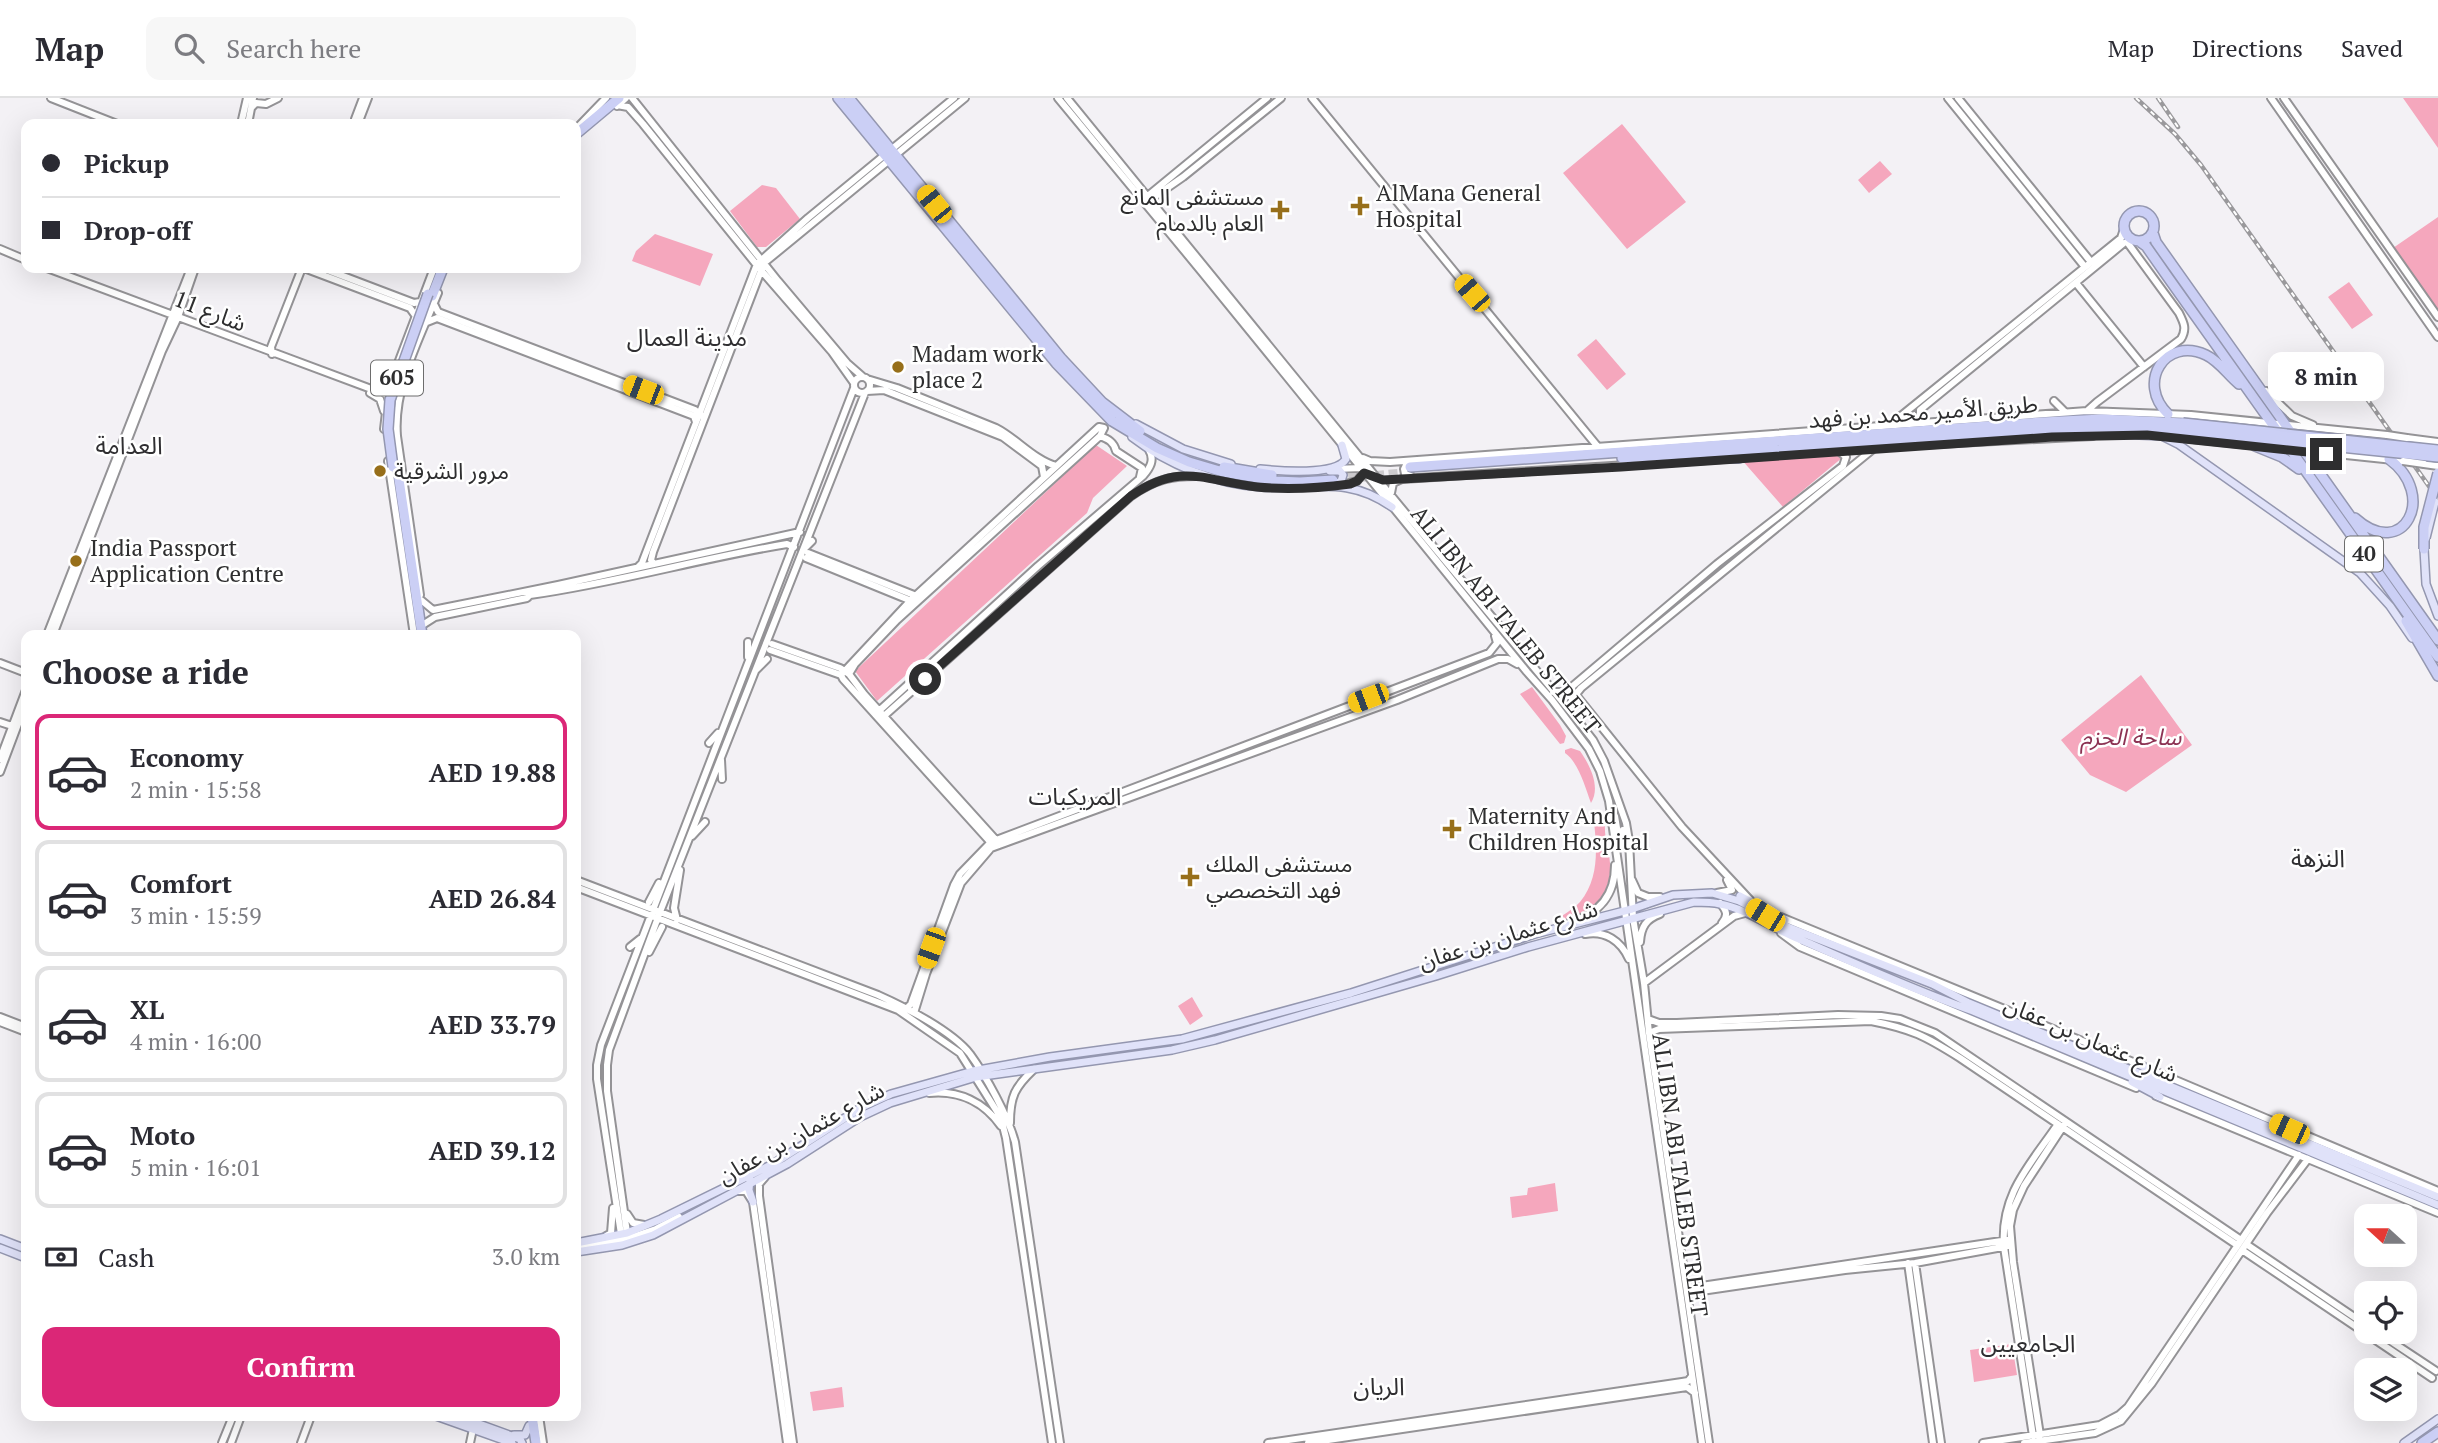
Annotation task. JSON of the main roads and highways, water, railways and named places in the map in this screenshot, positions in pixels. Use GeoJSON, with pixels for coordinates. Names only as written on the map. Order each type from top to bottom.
{"type":"FeatureCollection","features":[{"type":"Feature","properties":{"kind":"highway"},"geometry":{"type":"LineString","coordinates":[[838,98],[1084,385],[1130,425],[1185,454],[1218,465],[1271,475],[1311,477],[1333,482]]}},
{"type":"Feature","properties":{"kind":"highway"},"geometry":{"type":"LineString","coordinates":[[849,98],[890,156],[1049,355],[1112,421],[1173,455],[1223,472],[1276,481],[1333,482]]}},
{"type":"Feature","properties":{"kind":"highway"},"geometry":{"type":"LineString","coordinates":[[581,128],[616,101]]}},
{"type":"Feature","properties":{"kind":"highway"},"geometry":{"type":"LineString","coordinates":[[2140,211],[2152,219],[2153,233],[2147,239],[2133,241],[2124,229],[2127,218],[2140,211]]}},
{"type":"Feature","properties":{"kind":"highway","name":"40"},"geometry":{"type":"LineString","coordinates":[[2153,233],[2156,242],[2438,640]]}},
{"type":"Feature","properties":{"kind":"highway","name":"40"},"geometry":{"type":"LineString","coordinates":[[2133,241],[2146,246],[2438,657]]}},
{"type":"Feature","properties":{"kind":"highway","name":"605"},"geometry":{"type":"LineString","coordinates":[[419,630],[388,429],[390,400],[439,273]]}},
{"type":"Feature","properties":{"kind":"highway"},"geometry":{"type":"LineString","coordinates":[[2168,414],[2159,404],[2153,384],[2159,366],[2175,352],[2194,351],[2206,355],[2249,391]]}},
{"type":"Feature","properties":{"kind":"highway"},"geometry":{"type":"LineString","coordinates":[[2014,417],[2044,422]]}},
{"type":"Feature","properties":{"kind":"highway","name":"طريق الأمير محمد بن فهد"},"geometry":{"type":"LineString","coordinates":[[1413,472],[2102,419],[2438,450]]}},
{"type":"Feature","properties":{"kind":"highway","name":"طريق الأمير محمد بن فهد"},"geometry":{"type":"LineString","coordinates":[[1650,454],[2095,427],[2183,427],[2438,457]]}},
{"type":"Feature","properties":{"kind":"highway"},"geometry":{"type":"LineString","coordinates":[[1650,454],[1707,440]]}},
{"type":"Feature","properties":{"kind":"highway"},"geometry":{"type":"LineString","coordinates":[[2255,446],[2282,457],[2310,478]]}},
{"type":"Feature","properties":{"kind":"highway"},"geometry":{"type":"LineString","coordinates":[[1650,454],[1739,458]]}},
{"type":"Feature","properties":{"kind":"highway"},"geometry":{"type":"LineString","coordinates":[[2345,509],[2361,524],[2379,533],[2389,533],[2406,525],[2418,505],[2417,494],[2409,475],[2389,459]]}},
{"type":"Feature","properties":{"kind":"highway"},"geometry":{"type":"LineString","coordinates":[[2424,549],[2424,527],[2438,473]]}},
{"type":"Feature","properties":{"kind":"highway"},"geometry":{"type":"LineString","coordinates":[[2377,571],[2438,676]]}},
{"type":"Feature","properties":{"kind":"highway"},"geometry":{"type":"LineString","coordinates":[[534,1421],[538,1443]]}},
{"type":"Feature","properties":{"kind":"highway"},"geometry":{"type":"LineString","coordinates":[[2420,1443],[2438,1432]]}},
{"type":"Feature","properties":{"kind":"main road"},"geometry":{"type":"LineString","coordinates":[[1112,421],[1149,450],[1213,477],[1259,487],[1341,481],[1343,475],[1340,471],[1264,470],[1220,462],[1167,441],[1113,411]]}},
{"type":"Feature","properties":{"kind":"main road"},"geometry":{"type":"LineString","coordinates":[[2057,429],[2067,432],[2162,436],[2178,444],[2360,573],[2389,606],[2438,676]]}},
{"type":"Feature","properties":{"kind":"main road"},"geometry":{"type":"LineString","coordinates":[[1323,470],[1343,464],[1346,456],[1342,445]]}},
{"type":"Feature","properties":{"kind":"main road"},"geometry":{"type":"LineString","coordinates":[[1333,482],[1370,493],[1392,507]]}},
{"type":"Feature","properties":{"kind":"main road"},"geometry":{"type":"LineString","coordinates":[[2438,487],[2424,549],[2426,584],[2438,616]]}},
{"type":"Feature","properties":{"kind":"main road"},"geometry":{"type":"LineString","coordinates":[[1712,893],[1737,895],[1750,900],[1807,930],[1818,939]]}},
{"type":"Feature","properties":{"kind":"main road","name":"شارع عثمان بن عفان"},"geometry":{"type":"LineString","coordinates":[[581,1246],[601,1239],[625,1236],[661,1219],[773,1164],[862,1107],[897,1092],[1050,1057],[1182,1040],[1351,993],[1535,934],[1673,895],[1712,893],[1739,901],[1972,1015],[2037,1038],[2296,1143]]}},
{"type":"Feature","properties":{"kind":"main road","name":"شارع عثمان بن عفان"},"geometry":{"type":"LineString","coordinates":[[581,1248],[621,1245],[653,1235],[769,1173],[866,1114],[890,1103],[978,1074],[1172,1050],[1215,1040],[1528,947],[1693,902],[1720,904],[1748,913],[1774,928],[1884,970],[1932,985],[1969,1003],[2208,1101],[2312,1153],[2438,1209]]}},
{"type":"Feature","properties":{"kind":"main road"},"geometry":{"type":"LineString","coordinates":[[1884,970],[1927,985],[1928,989],[1923,990],[1884,970]]}},
{"type":"Feature","properties":{"kind":"main road"},"geometry":{"type":"LineString","coordinates":[[1969,1003],[1935,988],[1931,991],[1972,1015]]}},
{"type":"Feature","properties":{"kind":"main road"},"geometry":{"type":"LineString","coordinates":[[2085,1058],[2160,1097]]}},
{"type":"Feature","properties":{"kind":"main road"},"geometry":{"type":"LineString","coordinates":[[2140,1065],[2208,1101]]}},
{"type":"Feature","properties":{"kind":"main road"},"geometry":{"type":"LineString","coordinates":[[866,1114],[875,1106],[896,1098],[897,1092]]}},
{"type":"Feature","properties":{"kind":"main road","name":"شارع عثمان بن عفان"},"geometry":{"type":"LineString","coordinates":[[2312,1153],[2438,1194]]}},
{"type":"Feature","properties":{"kind":"main road"},"geometry":{"type":"LineString","coordinates":[[756,1204],[749,1184],[757,1172]]}},
{"type":"Feature","properties":{"kind":"main road"},"geometry":{"type":"LineString","coordinates":[[0,1239],[21,1247]]}},
{"type":"Feature","properties":{"kind":"main road"},"geometry":{"type":"LineString","coordinates":[[0,1248],[21,1256]]}},
{"type":"Feature","properties":{"kind":"main road"},"geometry":{"type":"LineString","coordinates":[[2404,1443],[2438,1419]]}},
{"type":"Feature","properties":{"kind":"main road"},"geometry":{"type":"LineString","coordinates":[[450,1421],[508,1440],[520,1439],[522,1443]]}},
{"type":"Feature","properties":{"kind":"main road"},"geometry":{"type":"LineString","coordinates":[[468,1421],[508,1440],[526,1434],[532,1421]]}},
{"type":"Feature","properties":{"kind":"main road"},"geometry":{"type":"LineString","coordinates":[[2420,1443],[2438,1427]]}},
{"type":"Feature","properties":{"kind":"tunnel"},"geometry":{"type":"LineString","coordinates":[[1335,480],[1411,472]]}},
{"type":"Feature","properties":{"kind":"railway"},"geometry":{"type":"LineString","coordinates":[[2136,98],[2175,134],[2201,165],[2438,499]]}},
{"type":"Feature","properties":{"kind":"railway"},"geometry":{"type":"LineString","coordinates":[[2158,98],[2178,127]]}},
{"type":"Feature","properties":{"kind":"place","name":"AlMana General Hospital"},"geometry":{"type":"Point","coordinates":[1360,206]}},
{"type":"Feature","properties":{"kind":"place","name":"مستشفى المانع العام بالدمام"},"geometry":{"type":"Point","coordinates":[1280,210]}},
{"type":"Feature","properties":{"kind":"place","name":"Madam work place 2"},"geometry":{"type":"Point","coordinates":[898,367]}},
{"type":"Feature","properties":{"kind":"place","name":"مرور الشرقية"},"geometry":{"type":"Point","coordinates":[380,471]}},
{"type":"Feature","properties":{"kind":"place","name":"India Passport Application Centre"},"geometry":{"type":"Point","coordinates":[76,561]}},
{"type":"Feature","properties":{"kind":"place","name":"Maternity And Children Hospital"},"geometry":{"type":"Point","coordinates":[1452,829]}},
{"type":"Feature","properties":{"kind":"place","name":"مستشفى الملك فهد التخصصي"},"geometry":{"type":"Point","coordinates":[1190,877]}},
{"type":"Feature","properties":{"kind":"district","name":"مدينة العمال"},"geometry":{"type":"Point","coordinates":[687,338]}},
{"type":"Feature","properties":{"kind":"district","name":"العدامة"},"geometry":{"type":"Point","coordinates":[129,446]}},
{"type":"Feature","properties":{"kind":"district","name":"المريكبات"},"geometry":{"type":"Point","coordinates":[1075,797]}},
{"type":"Feature","properties":{"kind":"district","name":"النزهة"},"geometry":{"type":"Point","coordinates":[2318,859]}},
{"type":"Feature","properties":{"kind":"district","name":"الجامعيين"},"geometry":{"type":"Point","coordinates":[2028,1344]}},
{"type":"Feature","properties":{"kind":"district","name":"الريان"},"geometry":{"type":"Point","coordinates":[1379,1387]}},
{"type":"Feature","properties":{"kind":"park label","name":"ساحة الحزم"},"geometry":{"type":"Point","coordinates":[2131,737]}}]}
